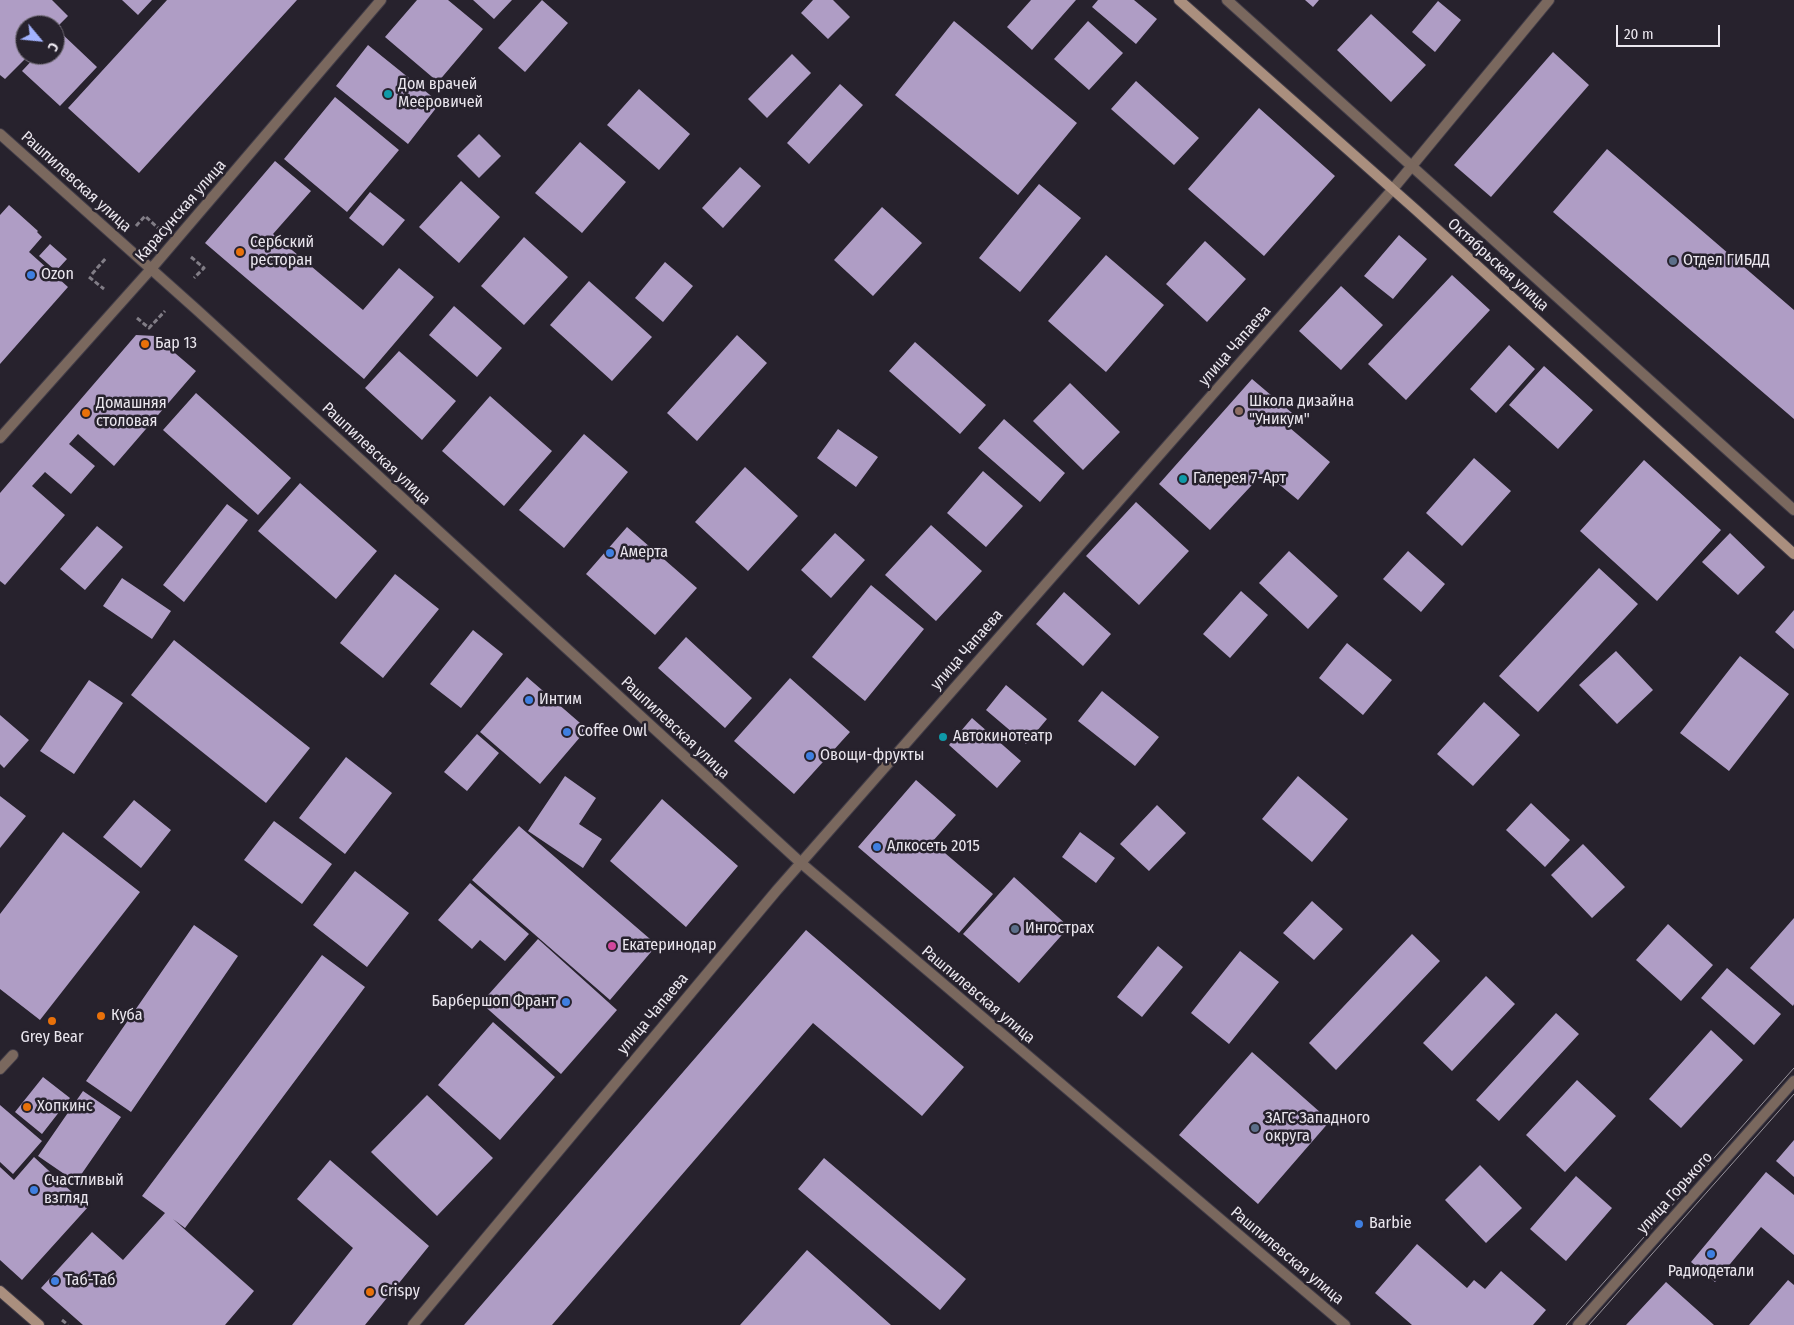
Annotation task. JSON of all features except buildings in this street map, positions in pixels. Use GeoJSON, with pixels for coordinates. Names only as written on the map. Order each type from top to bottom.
{"type":"FeatureCollection","features":[{"type":"Feature","properties":{"kind":"main road","name":"Октябрьская улица"},"geometry":{"type":"LineString","coordinates":[[1179,0],[1794,554]]}},
{"type":"Feature","properties":{"kind":"main road"},"geometry":{"type":"LineString","coordinates":[[0,1291],[39,1325]]}},
{"type":"Feature","properties":{"kind":"street","name":"Карасунская улица"},"geometry":{"type":"LineString","coordinates":[[0,438],[151,269],[381,0]]}},
{"type":"Feature","properties":{"kind":"street","name":"Октябрьская улица"},"geometry":{"type":"LineString","coordinates":[[1226,0],[1794,510]]}},
{"type":"Feature","properties":{"kind":"street","name":"улица Чапаева"},"geometry":{"type":"LineString","coordinates":[[413,1325],[801,863],[1412,167],[1549,0]]}},
{"type":"Feature","properties":{"kind":"street","name":"Рашпилевская улица"},"geometry":{"type":"LineString","coordinates":[[0,134],[151,269],[801,863],[1345,1325]]}},
{"type":"Feature","properties":{"kind":"street"},"geometry":{"type":"LineString","coordinates":[[0,1070],[13,1055]]}},
{"type":"Feature","properties":{"kind":"street","name":"улица Горького"},"geometry":{"type":"LineString","coordinates":[[1578,1325],[1794,1081]]}},
{"type":"Feature","properties":{"kind":"tram line"},"geometry":{"type":"LineString","coordinates":[[1566,1325],[1794,1068]]}},
{"type":"Feature","properties":{"kind":"tram line"},"geometry":{"type":"LineString","coordinates":[[1589,1325],[1794,1094]]}},
{"type":"Feature","properties":{"kind":"place","name":"Дом врачей Мееровичей"},"geometry":{"type":"Point","coordinates":[388,94]}},
{"type":"Feature","properties":{"kind":"place","name":"Сербский ресторан"},"geometry":{"type":"Point","coordinates":[240,252]}},
{"type":"Feature","properties":{"kind":"place","name":"Отдел ГИБДД"},"geometry":{"type":"Point","coordinates":[1673,261]}},
{"type":"Feature","properties":{"kind":"place","name":"Ozon"},"geometry":{"type":"Point","coordinates":[31,275]}},
{"type":"Feature","properties":{"kind":"place","name":"Бар 13"},"geometry":{"type":"Point","coordinates":[145,344]}},
{"type":"Feature","properties":{"kind":"place","name":"Школа дизайна \"Уникум\""},"geometry":{"type":"Point","coordinates":[1239,411]}},
{"type":"Feature","properties":{"kind":"place","name":"Домашняя столовая"},"geometry":{"type":"Point","coordinates":[86,413]}},
{"type":"Feature","properties":{"kind":"place","name":"Галерея 7-Арт"},"geometry":{"type":"Point","coordinates":[1183,479]}},
{"type":"Feature","properties":{"kind":"place","name":"Амерта"},"geometry":{"type":"Point","coordinates":[610,553]}},
{"type":"Feature","properties":{"kind":"place","name":"Интим"},"geometry":{"type":"Point","coordinates":[529,700]}},
{"type":"Feature","properties":{"kind":"place","name":"Coffee Owl"},"geometry":{"type":"Point","coordinates":[567,732]}},
{"type":"Feature","properties":{"kind":"place","name":"Автокинотеатр"},"geometry":{"type":"Point","coordinates":[943,737]}},
{"type":"Feature","properties":{"kind":"place","name":"Овощи-фрукты"},"geometry":{"type":"Point","coordinates":[810,756]}},
{"type":"Feature","properties":{"kind":"place","name":"Алкосеть 2015"},"geometry":{"type":"Point","coordinates":[877,847]}},
{"type":"Feature","properties":{"kind":"place","name":"Ингострах"},"geometry":{"type":"Point","coordinates":[1015,929]}},
{"type":"Feature","properties":{"kind":"place","name":"Екатеринодар"},"geometry":{"type":"Point","coordinates":[612,946]}},
{"type":"Feature","properties":{"kind":"place","name":"Барбершоп Франт"},"geometry":{"type":"Point","coordinates":[566,1002]}},
{"type":"Feature","properties":{"kind":"place","name":"Куба"},"geometry":{"type":"Point","coordinates":[101,1016]}},
{"type":"Feature","properties":{"kind":"place","name":"Grey Bear"},"geometry":{"type":"Point","coordinates":[52,1021]}},
{"type":"Feature","properties":{"kind":"place","name":"Хопкинс"},"geometry":{"type":"Point","coordinates":[27,1107]}},
{"type":"Feature","properties":{"kind":"place","name":"ЗАГС Западного округа"},"geometry":{"type":"Point","coordinates":[1255,1128]}},
{"type":"Feature","properties":{"kind":"place","name":"Счастливый взгляд"},"geometry":{"type":"Point","coordinates":[34,1190]}},
{"type":"Feature","properties":{"kind":"place","name":"Barbie"},"geometry":{"type":"Point","coordinates":[1359,1224]}},
{"type":"Feature","properties":{"kind":"place","name":"Радиодетали"},"geometry":{"type":"Point","coordinates":[1711,1254]}},
{"type":"Feature","properties":{"kind":"place","name":"Таб-Таб"},"geometry":{"type":"Point","coordinates":[55,1281]}},
{"type":"Feature","properties":{"kind":"place","name":"Crispy"},"geometry":{"type":"Point","coordinates":[370,1292]}}]}
